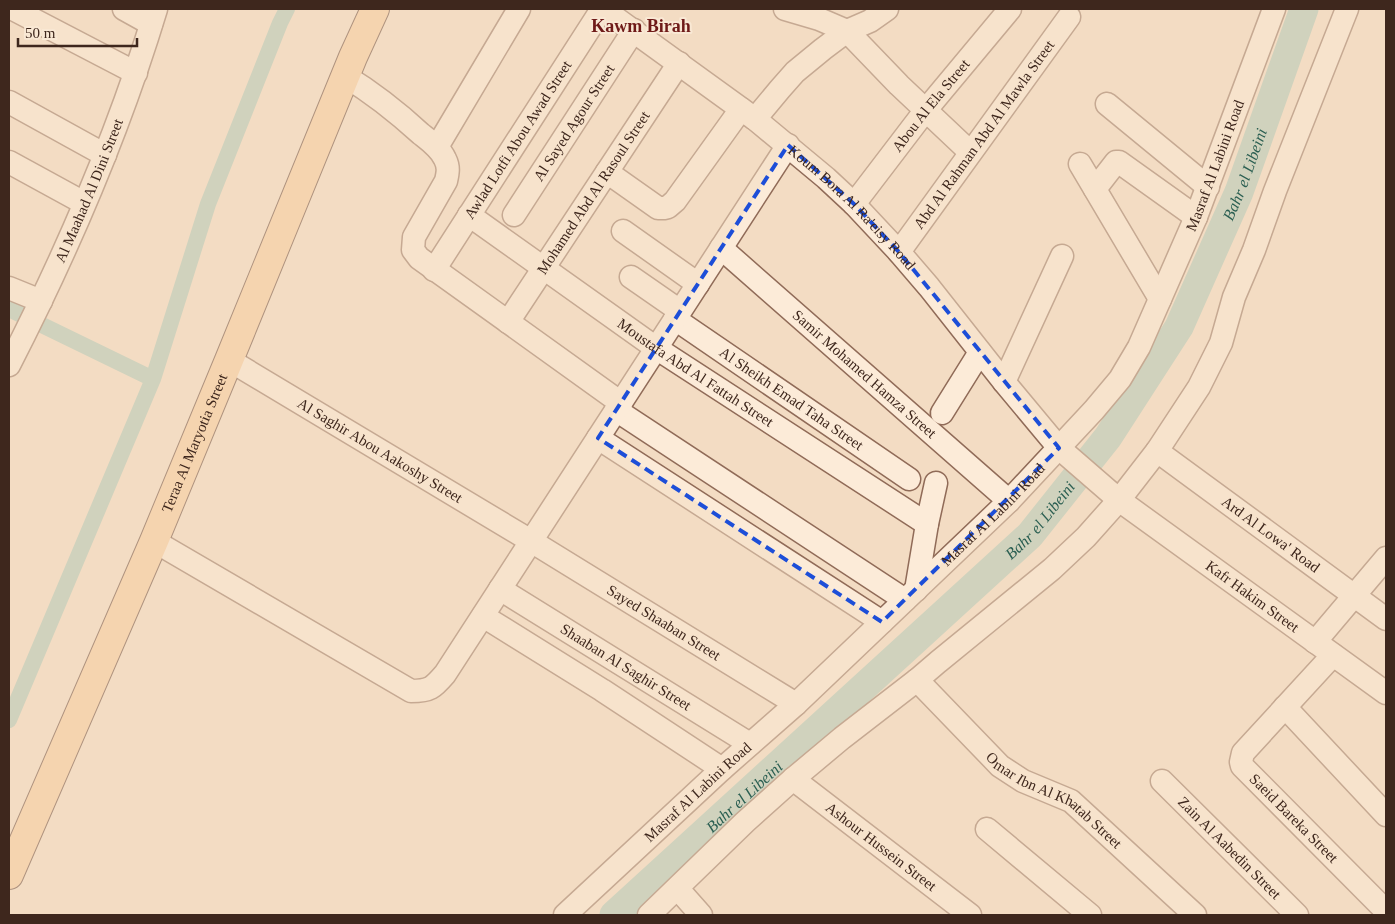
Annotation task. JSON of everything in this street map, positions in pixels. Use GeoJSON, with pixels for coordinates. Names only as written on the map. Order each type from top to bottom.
{"type":"FeatureCollection","features":[{"type":"Feature","properties":{"kind":"main road","name":"Teraa Al Maryotia Street"},"geometry":{"type":"LineString","coordinates":[[9,875],[154,541],[345,76],[376,9]]}},
{"type":"Feature","properties":{"kind":"street"},"geometry":{"type":"LineString","coordinates":[[13,9],[136,73]]}},
{"type":"Feature","properties":{"kind":"street"},"geometry":{"type":"LineString","coordinates":[[124,9],[153,16]]}},
{"type":"Feature","properties":{"kind":"street"},"geometry":{"type":"LineString","coordinates":[[437,148],[519,9]]}},
{"type":"Feature","properties":{"kind":"street"},"geometry":{"type":"LineString","coordinates":[[785,9],[819,19],[847,31],[925,111],[970,152]]}},
{"type":"Feature","properties":{"kind":"street","name":"Abou Al Ela Street"},"geometry":{"type":"LineString","coordinates":[[854,204],[925,111],[1010,9]]}},
{"type":"Feature","properties":{"kind":"street","name":"Masraf Al Labini Road"},"geometry":{"type":"LineString","coordinates":[[565,915],[722,769],[796,704],[1009,501],[1094,410],[1120,379],[1139,347],[1196,217],[1274,9]]}},
{"type":"Feature","properties":{"kind":"street"},"geometry":{"type":"LineString","coordinates":[[650,915],[745,822],[793,779],[1052,569],[1119,500],[1156,451],[1199,387],[1221,343],[1234,297],[1347,9]]}},
{"type":"Feature","properties":{"kind":"street"},"geometry":{"type":"LineString","coordinates":[[607,172],[654,205],[664,208],[668,207],[748,114],[780,89],[795,72],[823,49],[847,31],[870,21],[884,10]]}},
{"type":"Feature","properties":{"kind":"street"},"geometry":{"type":"LineString","coordinates":[[606,11],[636,19]]}},
{"type":"Feature","properties":{"kind":"street","name":"Awlad Lotfi Abou Awad Street"},"geometry":{"type":"LineString","coordinates":[[434,270],[606,11]]}},
{"type":"Feature","properties":{"kind":"street","name":"Al Maahad Al Dini Street"},"geometry":{"type":"LineString","coordinates":[[9,366],[14,342],[40,301],[105,154],[136,73],[153,16]]}},
{"type":"Feature","properties":{"kind":"street","name":"Abd Al Rahman Abd Al Mawla Street"},"geometry":{"type":"LineString","coordinates":[[899,252],[1069,17]]}},
{"type":"Feature","properties":{"kind":"street","name":"Koum Bora Al Ra'eisy Road"},"geometry":{"type":"LineString","coordinates":[[636,19],[679,63],[788,145],[854,204],[899,252],[1059,448]]}},
{"type":"Feature","properties":{"kind":"street","name":"Al Sayed Agour Street"},"geometry":{"type":"LineString","coordinates":[[514,215],[636,19]]}},
{"type":"Feature","properties":{"kind":"street","name":"Mohamed Abd Al Rasoul Street"},"geometry":{"type":"LineString","coordinates":[[508,322],[679,63]]}},
{"type":"Feature","properties":{"kind":"street"},"geometry":{"type":"LineString","coordinates":[[345,76],[371,92],[397,112],[437,148],[444,157],[449,171],[446,181],[414,237],[412,250],[434,270],[508,322],[618,407],[911,595],[936,483]]}},
{"type":"Feature","properties":{"kind":"street"},"geometry":{"type":"LineString","coordinates":[[9,102],[105,154]]}},
{"type":"Feature","properties":{"kind":"street"},"geometry":{"type":"LineString","coordinates":[[1107,104],[1208,187]]}},
{"type":"Feature","properties":{"kind":"street"},"geometry":{"type":"LineString","coordinates":[[154,541],[411,691],[425,691],[437,684],[788,145]]}},
{"type":"Feature","properties":{"kind":"street"},"geometry":{"type":"LineString","coordinates":[[9,162],[84,203]]}},
{"type":"Feature","properties":{"kind":"street"},"geometry":{"type":"LineString","coordinates":[[1095,189],[1116,162],[1120,162],[1196,217]]}},
{"type":"Feature","properties":{"kind":"street"},"geometry":{"type":"LineString","coordinates":[[1080,164],[1160,299]]}},
{"type":"Feature","properties":{"kind":"street","name":"Moustafa Abd Al Fattah Street"},"geometry":{"type":"LineString","coordinates":[[469,215],[656,348],[927,524]]}},
{"type":"Feature","properties":{"kind":"street"},"geometry":{"type":"LineString","coordinates":[[623,231],[698,284]]}},
{"type":"Feature","properties":{"kind":"street","name":"Samir Mohamed Hamza Street"},"geometry":{"type":"LineString","coordinates":[[721,248],[1009,501]]}},
{"type":"Feature","properties":{"kind":"street"},"geometry":{"type":"LineString","coordinates":[[1004,382],[1062,256]]}},
{"type":"Feature","properties":{"kind":"street","name":"Al Sheikh Emad Taha Street"},"geometry":{"type":"LineString","coordinates":[[631,277],[677,315],[910,479]]}},
{"type":"Feature","properties":{"kind":"street"},"geometry":{"type":"LineString","coordinates":[[9,288],[40,301]]}},
{"type":"Feature","properties":{"kind":"street"},"geometry":{"type":"LineString","coordinates":[[942,413],[980,352]]}},
{"type":"Feature","properties":{"kind":"street","name":"Al Saghir Abou Aakoshy Street"},"geometry":{"type":"LineString","coordinates":[[229,360],[531,541]]}},
{"type":"Feature","properties":{"kind":"street"},"geometry":{"type":"LineString","coordinates":[[598,438],[882,622]]}},
{"type":"Feature","properties":{"kind":"street","name":"Kafr Hakim Street"},"geometry":{"type":"LineString","coordinates":[[1059,448],[1119,500],[1386,693]]}},
{"type":"Feature","properties":{"kind":"street","name":"Ard Al Lowa' Road"},"geometry":{"type":"LineString","coordinates":[[1156,451],[1386,618]]}},
{"type":"Feature","properties":{"kind":"street","name":"Sayed Shaaban Street"},"geometry":{"type":"LineString","coordinates":[[531,541],[796,704]]}},
{"type":"Feature","properties":{"kind":"street","name":"Saeid Bareka Street"},"geometry":{"type":"LineString","coordinates":[[1386,558],[1354,596],[1324,648],[1285,708],[1243,753],[1241,762],[1242,766],[1386,911]]}},
{"type":"Feature","properties":{"kind":"street","name":"Shaaban Al Saghir Street"},"geometry":{"type":"LineString","coordinates":[[500,589],[750,744]]}},
{"type":"Feature","properties":{"kind":"street"},"geometry":{"type":"LineString","coordinates":[[483,616],[602,690],[722,769]]}},
{"type":"Feature","properties":{"kind":"street","name":"Omar Ibn Al Khatab Street"},"geometry":{"type":"LineString","coordinates":[[917,680],[1000,766],[1023,781],[1071,801],[1195,915]]}},
{"type":"Feature","properties":{"kind":"street"},"geometry":{"type":"LineString","coordinates":[[1285,708],[1386,815]]}},
{"type":"Feature","properties":{"kind":"street","name":"Ashour Hussein Street"},"geometry":{"type":"LineString","coordinates":[[793,779],[970,915]]}},
{"type":"Feature","properties":{"kind":"street","name":"Zain Al Aabedin Street"},"geometry":{"type":"LineString","coordinates":[[1162,781],[1297,915]]}},
{"type":"Feature","properties":{"kind":"street"},"geometry":{"type":"LineString","coordinates":[[987,829],[1090,915]]}},
{"type":"Feature","properties":{"kind":"street"},"geometry":{"type":"LineString","coordinates":[[678,889],[701,915]]}},
{"type":"Feature","properties":{"kind":"highlighted area"},"geometry":{"type":"Polygon","coordinates":[[[788,145],[854,204],[899,252],[1059,448],[882,622],[598,438],[788,145]]]}},
{"type":"Feature","properties":{"kind":"waterway"},"geometry":{"type":"LineString","coordinates":[[9,720],[153,379],[208,204],[287,9]]}},
{"type":"Feature","properties":{"kind":"waterway","name":"Bahr el Libeini"},"geometry":{"type":"LineString","coordinates":[[614,915],[1030,535],[1108,437],[1179,327],[1239,192],[1304,9]]}},
{"type":"Feature","properties":{"kind":"waterway"},"geometry":{"type":"LineString","coordinates":[[9,309],[153,379]]}},
{"type":"Feature","properties":{"kind":"district","name":"Kawm Birah"},"geometry":{"type":"Point","coordinates":[641,26]}}]}
